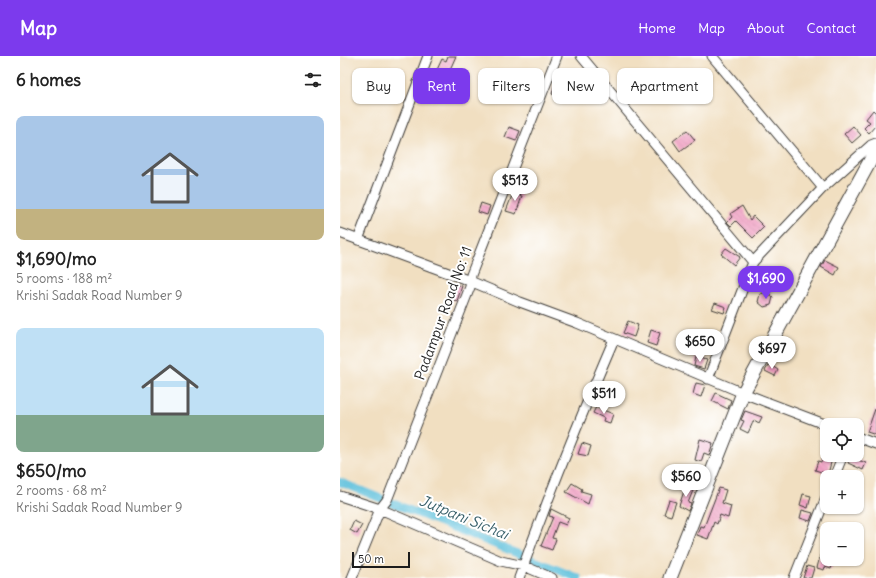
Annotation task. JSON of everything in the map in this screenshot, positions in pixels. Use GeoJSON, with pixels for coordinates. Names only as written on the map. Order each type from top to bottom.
{"type":"FeatureCollection","features":[{"type":"Feature","properties":{"kind":"street"},"geometry":{"type":"LineString","coordinates":[[358,240],[428,56]]}},
{"type":"Feature","properties":{"kind":"street","name":"Padampur Road No: 11"},"geometry":{"type":"LineString","coordinates":[[352,578],[380,509],[387,500],[557,56]]}},
{"type":"Feature","properties":{"kind":"street"},"geometry":{"type":"LineString","coordinates":[[581,56],[753,262]]}},
{"type":"Feature","properties":{"kind":"street"},"geometry":{"type":"LineString","coordinates":[[712,56],[823,188]]}},
{"type":"Feature","properties":{"kind":"street"},"geometry":{"type":"LineString","coordinates":[[708,378],[753,262],[823,188],[871,145],[876,143]]}},
{"type":"Feature","properties":{"kind":"street"},"geometry":{"type":"LineString","coordinates":[[670,578],[743,393],[876,150]]}},
{"type":"Feature","properties":{"kind":"street"},"geometry":{"type":"LineString","coordinates":[[340,233],[470,281],[743,393],[820,422]]}},
{"type":"Feature","properties":{"kind":"street"},"geometry":{"type":"LineString","coordinates":[[519,578],[563,459],[614,339]]}},
{"type":"Feature","properties":{"kind":"street"},"geometry":{"type":"LineString","coordinates":[[864,440],[876,444]]}},
{"type":"Feature","properties":{"kind":"street"},"geometry":{"type":"LineString","coordinates":[[340,496],[380,509],[501,561],[524,566],[552,578]]}},
{"type":"Feature","properties":{"kind":"street"},"geometry":{"type":"LineString","coordinates":[[794,578],[820,513]]}},
{"type":"Feature","properties":{"kind":"building"},"geometry":{"type":"Polygon","coordinates":[[[448,56],[456,56],[451,68],[438,68],[442,59],[446,61],[448,56]]]}},
{"type":"Feature","properties":{"kind":"building"},"geometry":{"type":"Polygon","coordinates":[[[873,110],[876,113],[876,127],[875,126],[869,133],[864,128],[870,122],[866,119],[873,110]]]}},
{"type":"Feature","properties":{"kind":"building"},"geometry":{"type":"Polygon","coordinates":[[[853,126],[861,135],[852,143],[844,134],[853,126]]]}},
{"type":"Feature","properties":{"kind":"building"},"geometry":{"type":"Polygon","coordinates":[[[509,127],[520,131],[516,141],[505,137],[509,127]]]}},
{"type":"Feature","properties":{"kind":"building"},"geometry":{"type":"Polygon","coordinates":[[[687,130],[695,140],[680,151],[673,141],[687,130]]]}},
{"type":"Feature","properties":{"kind":"building"},"geometry":{"type":"Polygon","coordinates":[[[515,188],[522,190],[520,196],[522,196],[516,214],[506,211],[515,188]]]}},
{"type":"Feature","properties":{"kind":"building"},"geometry":{"type":"Polygon","coordinates":[[[481,203],[490,206],[487,215],[478,212],[481,203]]]}},
{"type":"Feature","properties":{"kind":"building"},"geometry":{"type":"Polygon","coordinates":[[[742,206],[750,220],[753,216],[764,227],[753,238],[736,221],[731,226],[727,222],[732,217],[730,214],[742,206]]]}},
{"type":"Feature","properties":{"kind":"building"},"geometry":{"type":"Polygon","coordinates":[[[726,248],[740,257],[734,265],[721,254],[726,248]]]}},
{"type":"Feature","properties":{"kind":"building"},"geometry":{"type":"Polygon","coordinates":[[[825,260],[839,267],[835,275],[821,267],[825,260]]]}},
{"type":"Feature","properties":{"kind":"building"},"geometry":{"type":"Polygon","coordinates":[[[452,283],[462,286],[457,301],[447,298],[452,283]]]}},
{"type":"Feature","properties":{"kind":"building"},"geometry":{"type":"Polygon","coordinates":[[[767,292],[773,297],[771,305],[764,307],[758,302],[760,294],[767,292]]]}},
{"type":"Feature","properties":{"kind":"building"},"geometry":{"type":"Polygon","coordinates":[[[715,303],[726,307],[724,313],[712,309],[715,303]]]}},
{"type":"Feature","properties":{"kind":"building"},"geometry":{"type":"Polygon","coordinates":[[[628,321],[638,325],[634,337],[623,333],[628,321]]]}},
{"type":"Feature","properties":{"kind":"building"},"geometry":{"type":"Polygon","coordinates":[[[651,330],[660,333],[656,346],[647,343],[651,330]]]}},
{"type":"Feature","properties":{"kind":"building"},"geometry":{"type":"Polygon","coordinates":[[[696,357],[707,360],[704,369],[694,366],[696,357]]]}},
{"type":"Feature","properties":{"kind":"building"},"geometry":{"type":"Polygon","coordinates":[[[769,364],[778,370],[775,376],[765,371],[769,364]]]}},
{"type":"Feature","properties":{"kind":"building"},"geometry":{"type":"Polygon","coordinates":[[[696,383],[705,385],[701,397],[693,394],[696,383]]]}},
{"type":"Feature","properties":{"kind":"building"},"geometry":{"type":"Polygon","coordinates":[[[716,393],[731,400],[728,409],[712,401],[716,393]]]}},
{"type":"Feature","properties":{"kind":"building"},"geometry":{"type":"Polygon","coordinates":[[[596,407],[613,414],[610,423],[603,421],[604,418],[593,413],[596,407]]]}},
{"type":"Feature","properties":{"kind":"building"},"geometry":{"type":"Polygon","coordinates":[[[876,409],[876,435],[867,432],[876,409]]]}},
{"type":"Feature","properties":{"kind":"building"},"geometry":{"type":"Polygon","coordinates":[[[745,411],[762,417],[759,423],[754,420],[748,433],[740,429],[744,421],[741,420],[745,411]]]}},
{"type":"Feature","properties":{"kind":"building"},"geometry":{"type":"Polygon","coordinates":[[[700,439],[713,443],[709,455],[704,453],[701,462],[695,460],[700,439]]]}},
{"type":"Feature","properties":{"kind":"building"},"geometry":{"type":"Polygon","coordinates":[[[582,443],[591,446],[588,456],[578,454],[582,443]]]}},
{"type":"Feature","properties":{"kind":"building"},"geometry":{"type":"Polygon","coordinates":[[[818,461],[831,462],[829,470],[820,470],[820,472],[815,470],[818,461]]]}},
{"type":"Feature","properties":{"kind":"building"},"geometry":{"type":"Polygon","coordinates":[[[863,462],[866,463],[863,470],[848,463],[863,462]]]}},
{"type":"Feature","properties":{"kind":"building"},"geometry":{"type":"Polygon","coordinates":[[[572,483],[582,489],[581,491],[591,494],[588,504],[566,492],[572,483]]]}},
{"type":"Feature","properties":{"kind":"building"},"geometry":{"type":"Polygon","coordinates":[[[686,485],[694,488],[688,503],[691,504],[688,511],[679,506],[686,485]]]}},
{"type":"Feature","properties":{"kind":"building"},"geometry":{"type":"Polygon","coordinates":[[[719,488],[726,490],[722,503],[731,506],[728,518],[720,515],[717,524],[714,522],[708,539],[697,535],[700,526],[704,527],[719,488]]]}},
{"type":"Feature","properties":{"kind":"building"},"geometry":{"type":"Polygon","coordinates":[[[803,494],[811,496],[808,508],[800,505],[803,494]]]}},
{"type":"Feature","properties":{"kind":"building"},"geometry":{"type":"Polygon","coordinates":[[[669,500],[676,502],[671,516],[664,514],[669,500]]]}},
{"type":"Feature","properties":{"kind":"building"},"geometry":{"type":"Polygon","coordinates":[[[551,509],[569,518],[566,525],[558,522],[552,538],[556,539],[552,550],[541,546],[553,517],[549,516],[551,509]]]}},
{"type":"Feature","properties":{"kind":"building"},"geometry":{"type":"Polygon","coordinates":[[[802,510],[813,513],[810,521],[800,518],[802,510]]]}},
{"type":"Feature","properties":{"kind":"building"},"geometry":{"type":"Polygon","coordinates":[[[354,521],[362,525],[357,534],[350,530],[354,521]]]}},
{"type":"Feature","properties":{"kind":"building"},"geometry":{"type":"Polygon","coordinates":[[[820,556],[820,566],[832,566],[831,569],[825,567],[824,570],[817,568],[820,556]]]}},
{"type":"Feature","properties":{"kind":"building"},"geometry":{"type":"Polygon","coordinates":[[[807,566],[814,568],[811,578],[803,578],[807,566]]]}},
{"type":"Feature","properties":{"kind":"waterway","name":"Jutpani Sichai"},"geometry":{"type":"LineString","coordinates":[[340,482],[578,578]]}}]}
